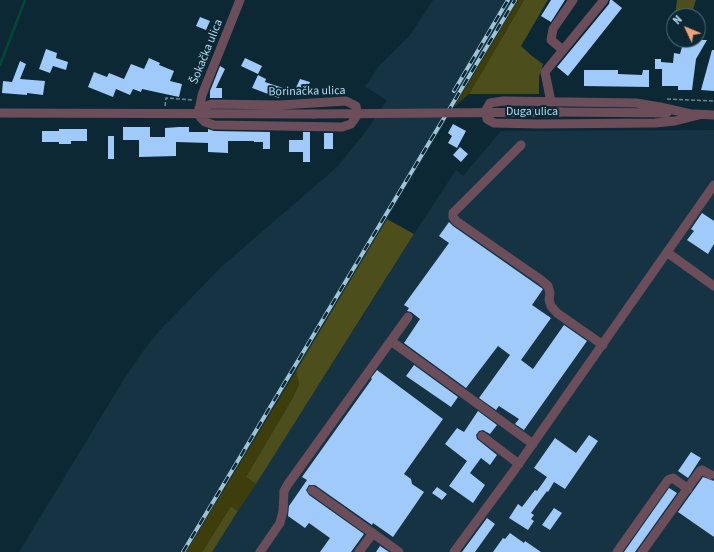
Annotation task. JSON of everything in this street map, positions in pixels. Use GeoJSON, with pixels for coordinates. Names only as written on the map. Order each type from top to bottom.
{"type":"FeatureCollection","features":[{"type":"Feature","properties":{"kind":"street","name":"Šokačka ulica"},"geometry":{"type":"LineString","coordinates":[[199,111],[202,95],[240,0]]}},
{"type":"Feature","properties":{"kind":"street"},"geometry":{"type":"LineString","coordinates":[[563,50],[551,40],[553,29],[573,0]]}},
{"type":"Feature","properties":{"kind":"street"},"geometry":{"type":"LineString","coordinates":[[551,102],[545,72],[603,0]]}},
{"type":"Feature","properties":{"kind":"street","name":"Borinačka ulica"},"geometry":{"type":"LineString","coordinates":[[346,101],[356,106],[357,112],[356,117],[351,124],[342,127],[214,125],[205,122],[201,118],[199,111],[212,104],[280,105],[346,101]]}},
{"type":"Feature","properties":{"kind":"street","name":"Duga ulica"},"geometry":{"type":"LineString","coordinates":[[495,102],[551,102],[636,103],[695,115],[675,122],[539,124],[494,123],[487,118],[486,114],[490,103],[495,102]]}},
{"type":"Feature","properties":{"kind":"street","name":"Borinačka ulica"},"geometry":{"type":"LineString","coordinates":[[0,113],[199,111],[314,114],[560,112]]}},
{"type":"Feature","properties":{"kind":"street","name":"Duga ulica"},"geometry":{"type":"LineString","coordinates":[[560,112],[654,112],[714,115]]}},
{"type":"Feature","properties":{"kind":"street"},"geometry":{"type":"LineString","coordinates":[[521,145],[453,214],[453,217],[456,221],[541,280],[548,286],[551,306],[558,313],[603,345]]}},
{"type":"Feature","properties":{"kind":"street"},"geometry":{"type":"LineString","coordinates":[[454,552],[519,464],[668,253],[714,185]]}},
{"type":"Feature","properties":{"kind":"street"},"geometry":{"type":"LineString","coordinates":[[668,253],[714,286]]}},
{"type":"Feature","properties":{"kind":"street"},"geometry":{"type":"LineString","coordinates":[[260,552],[280,523],[283,511],[284,491],[288,484],[408,317]]}},
{"type":"Feature","properties":{"kind":"street"},"geometry":{"type":"LineString","coordinates":[[391,341],[533,444]]}},
{"type":"Feature","properties":{"kind":"street"},"geometry":{"type":"LineString","coordinates":[[482,436],[519,464]]}},
{"type":"Feature","properties":{"kind":"street"},"geometry":{"type":"LineString","coordinates":[[712,477],[712,469],[714,465]]}},
{"type":"Feature","properties":{"kind":"street"},"geometry":{"type":"LineString","coordinates":[[642,552],[702,470],[712,477]]}},
{"type":"Feature","properties":{"kind":"street"},"geometry":{"type":"LineString","coordinates":[[617,552],[668,480],[673,478],[688,489]]}},
{"type":"Feature","properties":{"kind":"street"},"geometry":{"type":"LineString","coordinates":[[312,490],[399,552]]}},
{"type":"Feature","properties":{"kind":"street"},"geometry":{"type":"LineString","coordinates":[[359,552],[373,533]]}},
{"type":"Feature","properties":{"kind":"shaded area"},"geometry":{"type":"Polygon","coordinates":[[[433,0],[518,0],[186,552],[19,552],[124,379],[159,331],[221,267],[337,167],[367,130],[387,100],[365,87],[378,67],[410,35],[433,0]]]}},
{"type":"Feature","properties":{"kind":"shaded area"},"geometry":{"type":"Polygon","coordinates":[[[518,0],[524,0],[469,94],[454,107],[518,0]]]}},
{"type":"Feature","properties":{"kind":"shaded area"},"geometry":{"type":"Polygon","coordinates":[[[524,0],[548,0],[521,46],[543,64],[539,77],[539,94],[469,94],[524,0]]]}},
{"type":"Feature","properties":{"kind":"shaded area"},"geometry":{"type":"Polygon","coordinates":[[[677,0],[696,0],[694,8],[676,8],[677,0]]]}},
{"type":"Feature","properties":{"kind":"shaded area"},"geometry":{"type":"Polygon","coordinates":[[[714,130],[714,552],[212,552],[456,170],[463,176],[501,131],[714,130]]]}},
{"type":"Feature","properties":{"kind":"shaded area"},"geometry":{"type":"Polygon","coordinates":[[[387,219],[414,234],[256,484],[246,477],[292,399],[299,384],[296,371],[387,219]]]}},
{"type":"Feature","properties":{"kind":"shaded area"},"geometry":{"type":"Polygon","coordinates":[[[296,371],[299,383],[292,399],[246,477],[256,484],[238,511],[231,506],[202,552],[186,552],[296,371]]]}},
{"type":"Feature","properties":{"kind":"shaded area"},"geometry":{"type":"Polygon","coordinates":[[[231,506],[238,511],[212,552],[202,552],[231,506]]]}},
{"type":"Feature","properties":{"kind":"building"},"geometry":{"type":"Polygon","coordinates":[[[551,0],[565,0],[551,22],[541,16],[551,0]]]}},
{"type":"Feature","properties":{"kind":"building"},"geometry":{"type":"Polygon","coordinates":[[[610,0],[622,8],[568,76],[557,67],[609,4],[610,0]]]}},
{"type":"Feature","properties":{"kind":"building"},"geometry":{"type":"Polygon","coordinates":[[[200,17],[210,21],[206,30],[196,26],[200,17]]]}},
{"type":"Feature","properties":{"kind":"building"},"geometry":{"type":"Polygon","coordinates":[[[682,48],[702,48],[696,59],[692,90],[678,90],[678,86],[662,86],[662,69],[655,69],[655,59],[661,59],[661,62],[673,63],[674,53],[680,54],[682,48]]]}},
{"type":"Feature","properties":{"kind":"building"},"geometry":{"type":"Polygon","coordinates":[[[46,49],[57,53],[56,58],[68,62],[66,70],[53,66],[50,73],[39,69],[46,49]]]}},
{"type":"Feature","properties":{"kind":"building"},"geometry":{"type":"Polygon","coordinates":[[[712,50],[714,50],[714,91],[701,90],[712,50]]]}},
{"type":"Feature","properties":{"kind":"building"},"geometry":{"type":"Polygon","coordinates":[[[149,58],[160,63],[159,65],[174,71],[170,81],[182,84],[179,97],[142,89],[141,92],[133,89],[130,95],[116,89],[113,97],[88,87],[94,72],[107,77],[109,73],[124,79],[131,64],[144,69],[149,58]]]}},
{"type":"Feature","properties":{"kind":"building"},"geometry":{"type":"Polygon","coordinates":[[[245,58],[262,66],[258,74],[241,66],[245,58]]]}},
{"type":"Feature","properties":{"kind":"building"},"geometry":{"type":"Polygon","coordinates":[[[20,61],[26,64],[20,79],[45,81],[43,95],[27,93],[27,95],[2,93],[3,81],[12,82],[20,61]]]}},
{"type":"Feature","properties":{"kind":"building"},"geometry":{"type":"Polygon","coordinates":[[[220,66],[225,69],[216,88],[222,88],[222,98],[210,98],[210,91],[220,66]]]}},
{"type":"Feature","properties":{"kind":"building"},"geometry":{"type":"Polygon","coordinates":[[[584,70],[618,70],[618,74],[642,75],[643,70],[649,70],[649,87],[584,86],[584,70]]]}},
{"type":"Feature","properties":{"kind":"building"},"geometry":{"type":"Polygon","coordinates":[[[258,75],[266,79],[265,82],[283,88],[279,98],[252,88],[258,75]]]}},
{"type":"Feature","properties":{"kind":"building"},"geometry":{"type":"Polygon","coordinates":[[[300,79],[310,82],[304,96],[294,92],[300,79]]]}},
{"type":"Feature","properties":{"kind":"building"},"geometry":{"type":"Polygon","coordinates":[[[453,124],[466,131],[457,148],[448,143],[452,136],[448,133],[453,124]]]}},
{"type":"Feature","properties":{"kind":"building"},"geometry":{"type":"Polygon","coordinates":[[[123,127],[150,127],[150,137],[165,137],[165,128],[179,127],[189,127],[189,132],[208,132],[208,129],[214,131],[270,132],[270,149],[263,149],[263,142],[228,141],[228,153],[208,152],[208,143],[176,142],[176,156],[139,157],[139,140],[123,140],[123,127]]]}},
{"type":"Feature","properties":{"kind":"building"},"geometry":{"type":"Polygon","coordinates":[[[59,129],[87,129],[87,141],[71,141],[71,144],[42,142],[42,131],[59,131],[59,129]]]}},
{"type":"Feature","properties":{"kind":"building"},"geometry":{"type":"Polygon","coordinates":[[[303,132],[310,132],[310,162],[303,162],[303,152],[289,152],[289,140],[303,140],[303,132]]]}},
{"type":"Feature","properties":{"kind":"building"},"geometry":{"type":"Polygon","coordinates":[[[324,133],[333,133],[333,149],[324,149],[324,133]]]}},
{"type":"Feature","properties":{"kind":"building"},"geometry":{"type":"Polygon","coordinates":[[[108,136],[114,136],[114,159],[108,159],[108,136]]]}},
{"type":"Feature","properties":{"kind":"building"},"geometry":{"type":"Polygon","coordinates":[[[460,147],[468,154],[461,162],[453,155],[460,147]]]}},
{"type":"Feature","properties":{"kind":"building"},"geometry":{"type":"Polygon","coordinates":[[[702,213],[714,221],[714,244],[708,254],[687,240],[694,231],[691,229],[702,213]]]}},
{"type":"Feature","properties":{"kind":"building"},"geometry":{"type":"Polygon","coordinates":[[[449,222],[543,289],[532,305],[551,318],[521,360],[533,369],[564,325],[587,341],[524,430],[515,424],[519,419],[499,406],[496,410],[479,398],[510,355],[498,346],[466,388],[404,343],[420,319],[411,312],[407,311],[409,308],[404,305],[449,243],[439,236],[449,222]]]}},
{"type":"Feature","properties":{"kind":"building"},"geometry":{"type":"Polygon","coordinates":[[[414,365],[458,397],[451,407],[406,376],[414,365]]]}},
{"type":"Feature","properties":{"kind":"building"},"geometry":{"type":"Polygon","coordinates":[[[377,370],[443,419],[404,474],[411,479],[412,484],[424,492],[393,537],[373,523],[372,525],[315,485],[309,485],[306,490],[309,495],[364,534],[351,552],[320,552],[330,538],[309,523],[305,528],[288,516],[289,506],[307,480],[302,477],[377,370]]]}},
{"type":"Feature","properties":{"kind":"building"},"geometry":{"type":"Polygon","coordinates":[[[478,411],[497,425],[490,434],[483,430],[479,431],[476,435],[477,439],[497,455],[490,465],[481,458],[470,473],[485,485],[473,503],[449,486],[467,461],[445,444],[457,428],[464,432],[478,411]]]}},
{"type":"Feature","properties":{"kind":"building"},"geometry":{"type":"Polygon","coordinates":[[[589,435],[598,441],[565,489],[554,482],[531,513],[534,515],[531,519],[534,521],[528,530],[509,518],[518,504],[522,507],[535,490],[537,491],[547,477],[534,468],[555,438],[576,453],[589,435]]]}},
{"type":"Feature","properties":{"kind":"building"},"geometry":{"type":"Polygon","coordinates":[[[691,452],[701,458],[688,478],[678,471],[691,452]]]}},
{"type":"Feature","properties":{"kind":"building"},"geometry":{"type":"Polygon","coordinates":[[[703,477],[714,481],[714,537],[678,512],[703,477]]]}},
{"type":"Feature","properties":{"kind":"building"},"geometry":{"type":"Polygon","coordinates":[[[437,487],[447,494],[442,500],[432,493],[437,487]]]}},
{"type":"Feature","properties":{"kind":"building"},"geometry":{"type":"Polygon","coordinates":[[[669,488],[677,493],[635,552],[624,552],[669,488]]]}},
{"type":"Feature","properties":{"kind":"building"},"geometry":{"type":"Polygon","coordinates":[[[554,508],[562,513],[550,530],[542,525],[554,508]]]}},
{"type":"Feature","properties":{"kind":"building"},"geometry":{"type":"Polygon","coordinates":[[[487,518],[495,524],[475,552],[462,552],[487,518]]]}},
{"type":"Feature","properties":{"kind":"building"},"geometry":{"type":"Polygon","coordinates":[[[510,533],[524,543],[525,541],[541,552],[493,552],[503,538],[505,539],[510,533]]]}},
{"type":"Feature","properties":{"kind":"building"},"geometry":{"type":"Polygon","coordinates":[[[380,546],[389,552],[376,552],[380,546]]]}},
{"type":"Feature","properties":{"kind":"waterway"},"geometry":{"type":"LineString","coordinates":[[0,65],[25,0]]}},
{"type":"Feature","properties":{"kind":"railway"},"geometry":{"type":"LineString","coordinates":[[454,91],[508,0]]}},
{"type":"Feature","properties":{"kind":"railway"},"geometry":{"type":"LineString","coordinates":[[183,552],[515,0]]}}]}
